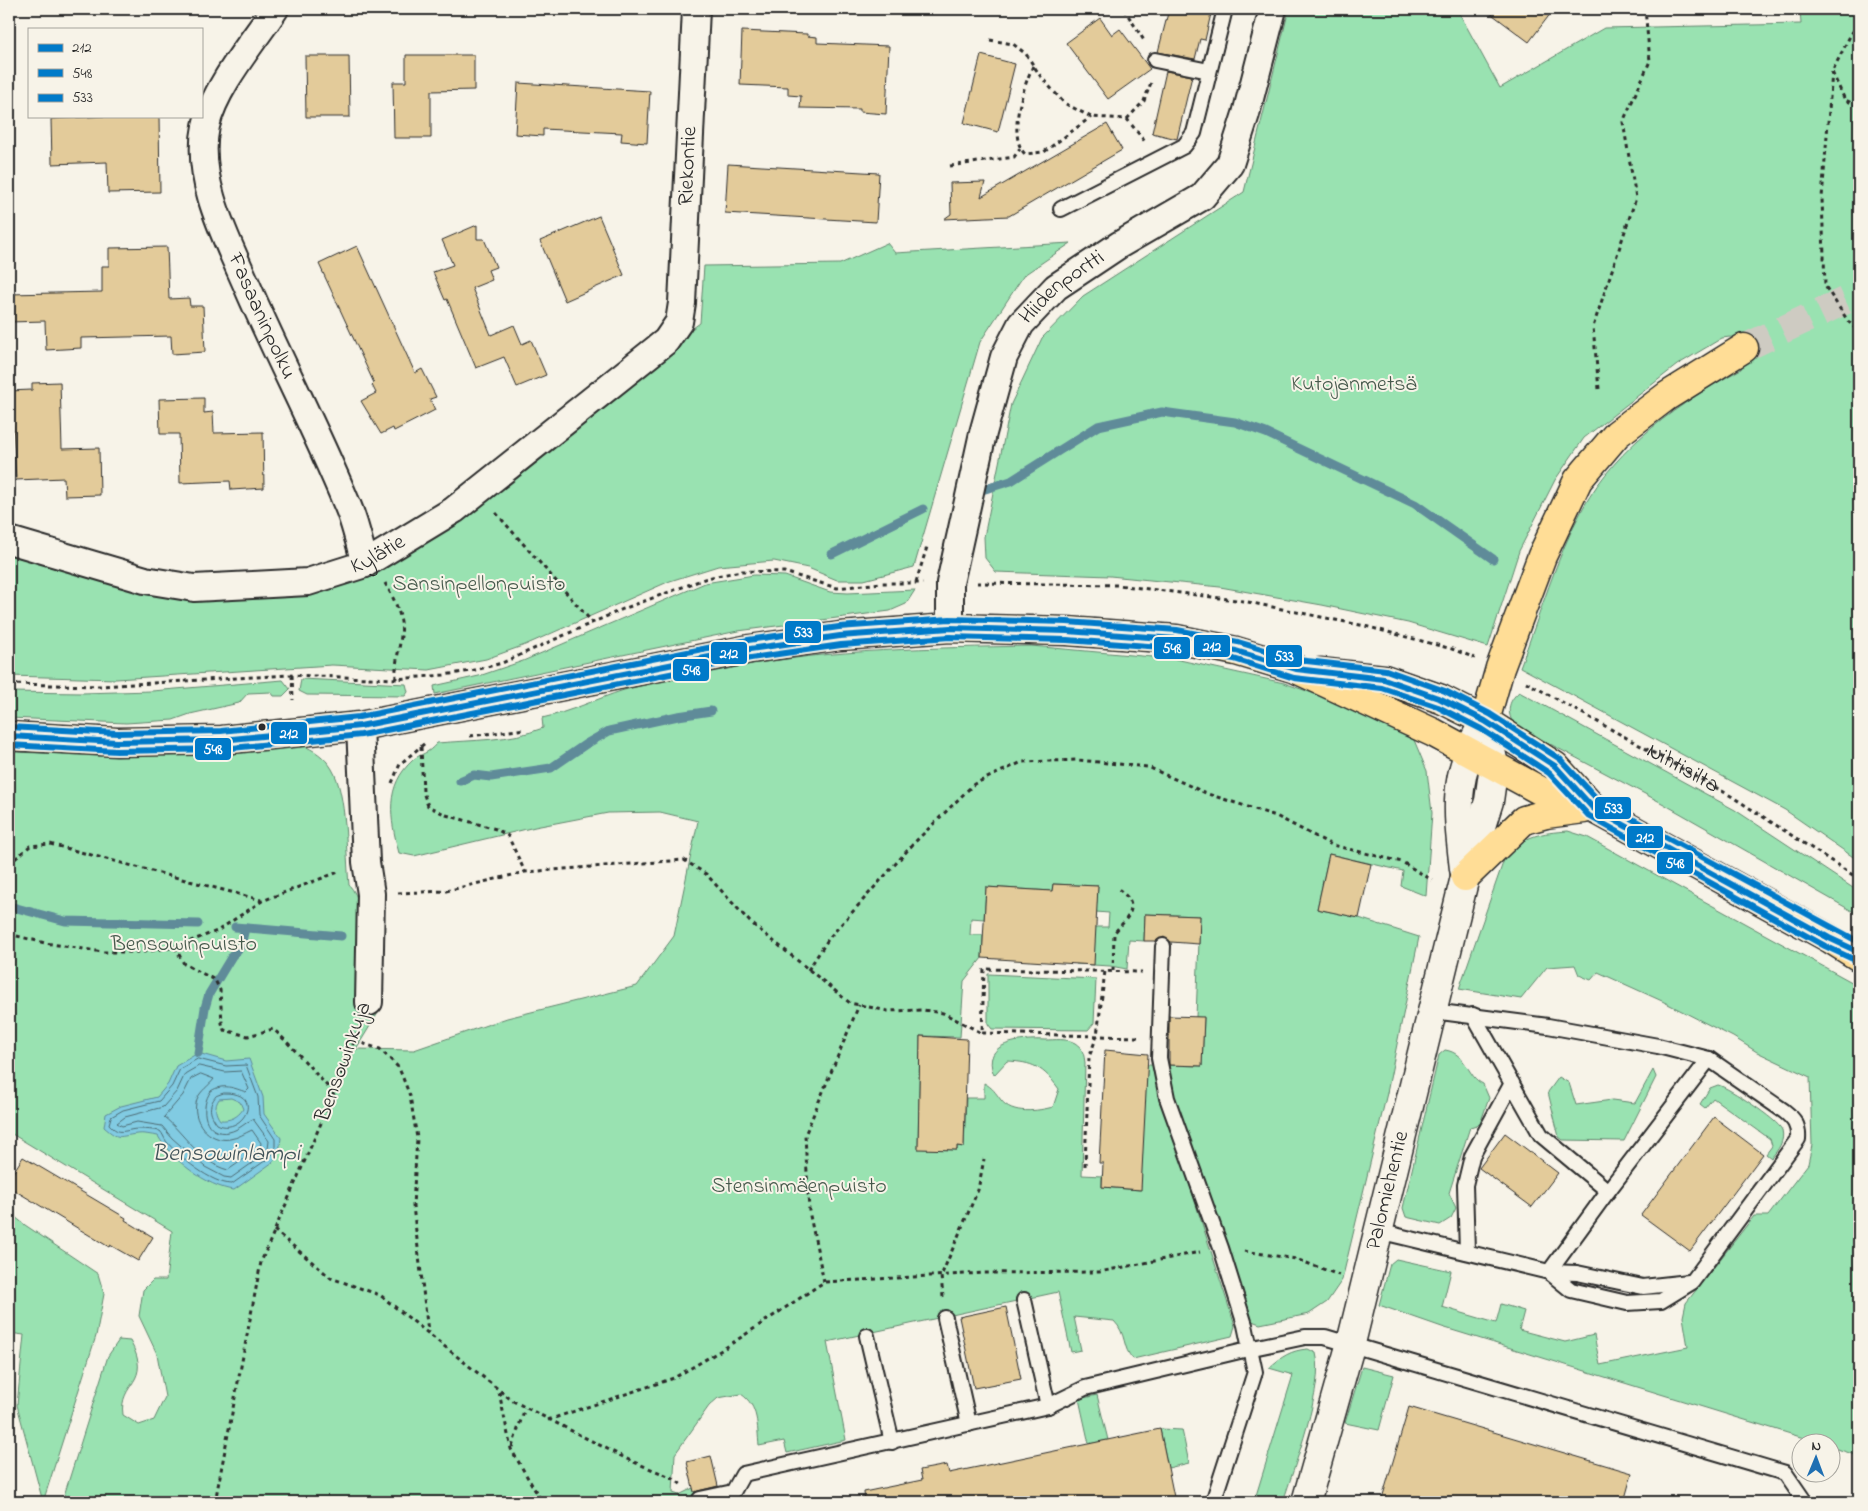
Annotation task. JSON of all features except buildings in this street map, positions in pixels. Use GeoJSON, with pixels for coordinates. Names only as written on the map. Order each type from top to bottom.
{"type":"FeatureCollection","features":[{"type":"Feature","properties":{"kind":"main road"},"geometry":{"type":"LineString","coordinates":[[1485,721],[1500,668],[1542,556],[1578,480],[1617,434],[1667,396],[1744,348]]}},
{"type":"Feature","properties":{"kind":"main road"},"geometry":{"type":"LineString","coordinates":[[9,736],[117,742],[222,740],[360,726],[758,648],[840,636],[950,628],[1067,631],[1176,639],[1236,651],[1296,669],[1434,733],[1541,791],[1593,808],[1829,938],[1859,957]]}},
{"type":"Feature","properties":{"kind":"main road"},"geometry":{"type":"LineString","coordinates":[[1296,669],[1384,679],[1441,699],[1485,721],[1555,766],[1593,808]]}},
{"type":"Feature","properties":{"kind":"main road"},"geometry":{"type":"LineString","coordinates":[[1465,877],[1524,820],[1546,814],[1593,808]]}},
{"type":"Feature","properties":{"kind":"main road"},"geometry":{"type":"LineString","coordinates":[[1829,938],[1859,952]]}},
{"type":"Feature","properties":{"kind":"street","name":"Fasaaninpolku"},"geometry":{"type":"LineString","coordinates":[[275,9],[216,96],[206,125],[203,150],[214,209],[347,504],[365,564]]}},
{"type":"Feature","properties":{"kind":"street","name":"Riekontie"},"geometry":{"type":"LineString","coordinates":[[679,322],[682,303],[696,9]]}},
{"type":"Feature","properties":{"kind":"street","name":"Hiidenportti"},"geometry":{"type":"LineString","coordinates":[[950,628],[950,583],[983,433],[1004,357],[1021,324],[1056,287],[1119,245],[1202,197],[1230,164],[1246,114],[1272,9]]}},
{"type":"Feature","properties":{"kind":"street","name":"Kylätie"},"geometry":{"type":"LineString","coordinates":[[9,540],[145,580],[194,588],[308,582],[365,564],[454,510],[666,341],[679,322]]}},
{"type":"Feature","properties":{"kind":"street","name":"Palomiehentie"},"geometry":{"type":"LineString","coordinates":[[1465,877],[1459,818],[1460,781],[1467,752],[1485,721]]}},
{"type":"Feature","properties":{"kind":"street","name":"Palomiehentie"},"geometry":{"type":"LineString","coordinates":[[1306,1502],[1351,1343],[1465,877],[1489,801],[1494,765],[1485,721]]}},
{"type":"Feature","properties":{"kind":"street","name":"Bensowinkuja"},"geometry":{"type":"LineString","coordinates":[[360,726],[366,862],[371,894],[369,1002]]}},
{"type":"Feature","properties":{"kind":"lane"},"geometry":{"type":"LineString","coordinates":[[1061,209],[1184,146],[1194,133],[1225,9]]}},
{"type":"Feature","properties":{"kind":"lane"},"geometry":{"type":"LineString","coordinates":[[1155,60],[1209,71]]}},
{"type":"Feature","properties":{"kind":"lane"},"geometry":{"type":"LineString","coordinates":[[1163,946],[1159,1058],[1167,1098],[1245,1325],[1248,1349],[1255,1372],[1213,1502]]}},
{"type":"Feature","properties":{"kind":"lane"},"geometry":{"type":"LineString","coordinates":[[1433,1011],[1473,1015],[1658,1046],[1709,1059],[1784,1111],[1794,1119],[1799,1129],[1798,1139],[1692,1282],[1661,1301],[1627,1303],[1571,1290],[1549,1272]]}},
{"type":"Feature","properties":{"kind":"lane"},"geometry":{"type":"LineString","coordinates":[[1473,1015],[1541,1135],[1608,1190]]}},
{"type":"Feature","properties":{"kind":"lane"},"geometry":{"type":"LineString","coordinates":[[1549,1272],[1608,1190],[1709,1059]]}},
{"type":"Feature","properties":{"kind":"lane"},"geometry":{"type":"LineString","coordinates":[[1467,1252],[1465,1185],[1472,1156],[1512,1083]]}},
{"type":"Feature","properties":{"kind":"lane"},"geometry":{"type":"LineString","coordinates":[[1378,1231],[1549,1272],[1577,1272],[1643,1287],[1692,1282]]}},
{"type":"Feature","properties":{"kind":"lane"},"geometry":{"type":"LineString","coordinates":[[1024,1300],[1048,1406]]}},
{"type":"Feature","properties":{"kind":"lane"},"geometry":{"type":"LineString","coordinates":[[945,1318],[969,1424]]}},
{"type":"Feature","properties":{"kind":"lane"},"geometry":{"type":"LineString","coordinates":[[867,1336],[892,1442]]}},
{"type":"Feature","properties":{"kind":"lane"},"geometry":{"type":"LineString","coordinates":[[700,1499],[733,1492],[743,1474],[1048,1406],[1085,1388],[1248,1349],[1305,1337],[1325,1337],[1351,1343],[1785,1473],[1805,1502]]}},
{"type":"Feature","properties":{"kind":"path"},"geometry":{"type":"LineString","coordinates":[[1599,389],[1594,327],[1636,198],[1623,122],[1650,61],[1645,9]]}},
{"type":"Feature","properties":{"kind":"path"},"geometry":{"type":"LineString","coordinates":[[1859,24],[1851,34],[1832,72],[1822,198],[1825,286],[1848,321],[1859,332]]}},
{"type":"Feature","properties":{"kind":"path"},"geometry":{"type":"LineString","coordinates":[[990,40],[1013,44],[1026,54],[1041,78],[1064,102],[1091,118],[1127,119],[1159,159]]}},
{"type":"Feature","properties":{"kind":"path"},"geometry":{"type":"LineString","coordinates":[[1033,65],[1026,82],[1016,135],[1020,148],[1025,154],[1044,152],[1091,118]]}},
{"type":"Feature","properties":{"kind":"path"},"geometry":{"type":"LineString","coordinates":[[1832,72],[1844,100],[1859,106]]}},
{"type":"Feature","properties":{"kind":"path"},"geometry":{"type":"LineString","coordinates":[[950,166],[1014,157],[1020,148]]}},
{"type":"Feature","properties":{"kind":"path"},"geometry":{"type":"LineString","coordinates":[[477,492],[592,622]]}},
{"type":"Feature","properties":{"kind":"path"},"geometry":{"type":"LineString","coordinates":[[365,564],[385,582],[400,617],[402,636],[395,662],[396,679]]}},
{"type":"Feature","properties":{"kind":"path","name":"Nihtisilta"},"geometry":{"type":"LineString","coordinates":[[1500,668],[1731,796],[1859,879]]}},
{"type":"Feature","properties":{"kind":"path"},"geometry":{"type":"LineString","coordinates":[[292,675],[293,700]]}},
{"type":"Feature","properties":{"kind":"path"},"geometry":{"type":"LineString","coordinates":[[466,736],[524,729]]}},
{"type":"Feature","properties":{"kind":"path"},"geometry":{"type":"LineString","coordinates":[[421,747],[423,792],[428,806],[446,815],[496,829],[508,836],[525,872]]}},
{"type":"Feature","properties":{"kind":"path"},"geometry":{"type":"LineString","coordinates":[[808,970],[829,938],[915,842],[974,784],[1022,762],[1078,760],[1148,766],[1208,794],[1276,816],[1332,844],[1402,862],[1432,880]]}},
{"type":"Feature","properties":{"kind":"path"},"geometry":{"type":"LineString","coordinates":[[9,864],[30,846],[50,844],[262,901]]}},
{"type":"Feature","properties":{"kind":"path"},"geometry":{"type":"LineString","coordinates":[[371,894],[446,891],[525,872],[684,860],[706,874],[750,922],[850,1003],[888,1010],[923,1010],[943,1013],[982,1033],[1160,1038]]}},
{"type":"Feature","properties":{"kind":"path"},"geometry":{"type":"LineString","coordinates":[[9,934],[45,943],[104,952],[143,952],[175,947],[217,931],[262,901],[366,862]]}},
{"type":"Feature","properties":{"kind":"path"},"geometry":{"type":"LineString","coordinates":[[1113,972],[1114,933],[1129,918],[1132,910],[1131,902],[1126,894],[1117,888]]}},
{"type":"Feature","properties":{"kind":"path"},"geometry":{"type":"LineString","coordinates":[[175,947],[184,964],[215,980],[220,990],[224,1030],[248,1036],[273,1029],[289,1043],[334,1094]]}},
{"type":"Feature","properties":{"kind":"path"},"geometry":{"type":"LineString","coordinates":[[982,1033],[984,969],[1162,973]]}},
{"type":"Feature","properties":{"kind":"path"},"geometry":{"type":"LineString","coordinates":[[1085,1166],[1089,1058],[1097,1036],[1105,971]]}},
{"type":"Feature","properties":{"kind":"path","name":"Bensowinkuja"},"geometry":{"type":"LineString","coordinates":[[214,1502],[261,1262],[334,1094],[369,1002]]}},
{"type":"Feature","properties":{"kind":"path"},"geometry":{"type":"LineString","coordinates":[[824,1282],[809,1211],[805,1134],[859,1005]]}},
{"type":"Feature","properties":{"kind":"path"},"geometry":{"type":"LineString","coordinates":[[354,1041],[380,1049],[399,1068],[410,1096],[416,1138],[413,1206],[428,1332]]}},
{"type":"Feature","properties":{"kind":"path"},"geometry":{"type":"LineString","coordinates":[[945,1318],[942,1276],[978,1190],[984,1159]]}},
{"type":"Feature","properties":{"kind":"path"},"geometry":{"type":"LineString","coordinates":[[274,1230],[331,1278],[380,1294],[498,1392],[548,1420],[629,1460],[673,1478],[700,1499]]}},
{"type":"Feature","properties":{"kind":"path"},"geometry":{"type":"LineString","coordinates":[[548,1420],[674,1378],[725,1348],[824,1282],[984,1273],[1099,1272],[1220,1248],[1296,1259],[1340,1275]]}},
{"type":"Feature","properties":{"kind":"path"},"geometry":{"type":"LineString","coordinates":[[498,1392],[511,1449],[542,1502]]}},
{"type":"Feature","properties":{"kind":"path"},"geometry":{"type":"LineString","coordinates":[[511,1449],[525,1408]]}},
{"type":"Feature","properties":{"kind":"green space","name":"Kutojanmetsä"},"geometry":{"type":"Polygon","coordinates":[[[1289,9],[1457,9],[1500,88],[1604,28],[1801,24],[1800,9],[1859,9],[1859,861],[1785,810],[1520,667],[1549,586],[1573,527],[1597,485],[1632,445],[1673,411],[1741,369],[1745,356],[1738,339],[1722,338],[1677,365],[1584,438],[1555,480],[1519,551],[1488,647],[1408,623],[1322,605],[1220,587],[1110,576],[996,572],[985,558],[984,537],[1011,404],[1042,338],[1083,296],[1244,192],[1289,9]]]}},
{"type":"Feature","properties":{"kind":"green space","name":"Sansinpellonpuisto"},"geometry":{"type":"Polygon","coordinates":[[[887,243],[895,253],[1071,243],[1024,275],[980,342],[914,567],[864,580],[837,580],[808,568],[774,561],[718,566],[670,581],[525,645],[486,659],[429,670],[332,665],[116,679],[9,676],[9,545],[125,585],[360,576],[620,380],[700,323],[704,266],[840,264],[887,243]]]}},
{"type":"Feature","properties":{"kind":"green space"},"geometry":{"type":"Polygon","coordinates":[[[754,575],[785,576],[830,592],[915,590],[906,604],[890,611],[738,631],[435,694],[434,686],[479,676],[523,661],[705,583],[754,575]]]}},
{"type":"Feature","properties":{"kind":"green space"},"geometry":{"type":"Polygon","coordinates":[[[1031,646],[1175,659],[1284,683],[1352,707],[1414,740],[1427,771],[1432,813],[1426,896],[1401,886],[1403,871],[1329,854],[1317,909],[1359,918],[1419,937],[1387,1093],[1342,1280],[1327,1302],[1309,1314],[1260,1324],[1252,1321],[1194,1162],[1167,1065],[1202,1066],[1204,1018],[1196,1017],[1200,916],[1145,914],[1144,941],[1129,940],[1127,969],[1076,964],[1077,956],[1096,927],[1108,927],[1109,913],[1096,912],[1098,886],[1053,884],[1052,891],[986,887],[984,919],[971,918],[970,935],[983,935],[982,958],[964,981],[960,1037],[920,1036],[918,1148],[957,1150],[957,1146],[964,1147],[966,1098],[984,1098],[984,1083],[992,1088],[1006,1105],[1012,1108],[1026,1111],[1053,1107],[1059,1089],[1048,1075],[1031,1064],[1007,1061],[994,1075],[991,1064],[993,1055],[1006,1044],[1025,1040],[1068,1040],[1080,1047],[1084,1054],[1085,1063],[1082,1175],[1102,1176],[1102,1187],[1140,1190],[1147,1065],[1157,1065],[1171,1127],[1235,1326],[1232,1336],[1133,1359],[1127,1350],[1121,1331],[1114,1321],[1074,1317],[1081,1350],[1071,1352],[1058,1292],[827,1342],[846,1440],[787,1453],[784,1441],[759,1446],[756,1417],[747,1399],[741,1394],[718,1398],[709,1406],[675,1454],[673,1493],[679,1495],[693,1488],[701,1502],[62,1502],[108,1356],[119,1340],[130,1341],[138,1366],[134,1381],[125,1395],[123,1415],[139,1425],[154,1420],[165,1397],[157,1354],[139,1316],[143,1290],[153,1280],[166,1280],[172,1231],[12,1134],[9,1130],[9,752],[149,756],[302,745],[319,754],[332,769],[341,793],[349,885],[356,895],[364,923],[369,1002],[381,1008],[356,1049],[414,1050],[507,1018],[637,986],[674,936],[698,821],[660,812],[608,813],[535,827],[414,856],[399,853],[393,828],[393,792],[404,770],[413,760],[430,750],[437,743],[491,739],[530,732],[543,728],[542,718],[624,690],[735,667],[809,656],[883,650],[1031,646]]]}},
{"type":"Feature","properties":{"kind":"green space"},"geometry":{"type":"Polygon","coordinates":[[[301,679],[406,684],[408,692],[405,696],[307,695],[299,691],[301,679]]]}},
{"type":"Feature","properties":{"kind":"green space"},"geometry":{"type":"Polygon","coordinates":[[[283,680],[290,689],[283,696],[274,696],[271,692],[248,693],[239,703],[190,714],[173,720],[126,723],[9,718],[9,692],[82,693],[152,691],[283,680]]]}},
{"type":"Feature","properties":{"kind":"green space"},"geometry":{"type":"Polygon","coordinates":[[[1519,692],[1735,810],[1859,892],[1859,915],[1662,803],[1514,725],[1509,708],[1512,700],[1519,692]]]}},
{"type":"Feature","properties":{"kind":"green space"},"geometry":{"type":"Polygon","coordinates":[[[1568,831],[1587,837],[1859,986],[1859,1456],[1840,1450],[1840,1434],[1791,1434],[1442,1327],[1379,1305],[1390,1264],[1396,1259],[1451,1271],[1442,1307],[1496,1323],[1501,1304],[1524,1311],[1519,1330],[1565,1342],[1594,1335],[1600,1365],[1688,1347],[1683,1317],[1686,1303],[1754,1216],[1768,1216],[1808,1164],[1812,1145],[1810,1077],[1757,1052],[1733,1037],[1662,1001],[1598,972],[1591,980],[1579,975],[1575,965],[1547,967],[1521,999],[1459,989],[1506,854],[1527,839],[1549,833],[1568,831]]]}},
{"type":"Feature","properties":{"kind":"green space"},"geometry":{"type":"Polygon","coordinates":[[[988,974],[1096,979],[1094,1023],[1088,1030],[992,1029],[988,1024],[988,974]]]}},
{"type":"Feature","properties":{"kind":"green space"},"geometry":{"type":"Polygon","coordinates":[[[1445,1050],[1452,1052],[1462,1060],[1473,1076],[1483,1084],[1489,1098],[1480,1124],[1470,1127],[1449,1193],[1456,1208],[1451,1218],[1440,1225],[1406,1217],[1403,1208],[1439,1055],[1445,1050]]]}},
{"type":"Feature","properties":{"kind":"green space"},"geometry":{"type":"Polygon","coordinates":[[[1653,1070],[1656,1077],[1624,1141],[1563,1140],[1559,1137],[1548,1092],[1559,1077],[1569,1083],[1576,1105],[1612,1100],[1635,1103],[1653,1070]]]}},
{"type":"Feature","properties":{"kind":"green space"},"geometry":{"type":"Polygon","coordinates":[[[1718,1085],[1732,1091],[1752,1104],[1779,1125],[1783,1134],[1782,1142],[1771,1158],[1766,1154],[1772,1146],[1770,1139],[1713,1098],[1705,1108],[1700,1104],[1710,1088],[1718,1085]]]}},
{"type":"Feature","properties":{"kind":"green space"},"geometry":{"type":"Polygon","coordinates":[[[9,1212],[25,1225],[98,1274],[104,1294],[96,1336],[43,1502],[17,1405],[24,1335],[9,1333],[9,1212]]]}},
{"type":"Feature","properties":{"kind":"green space"},"geometry":{"type":"Polygon","coordinates":[[[1308,1349],[1316,1353],[1318,1367],[1316,1385],[1301,1448],[1283,1502],[1254,1502],[1293,1375],[1269,1368],[1287,1355],[1308,1349]]]}},
{"type":"Feature","properties":{"kind":"green space"},"geometry":{"type":"Polygon","coordinates":[[[1362,1367],[1394,1375],[1379,1430],[1345,1423],[1362,1367]]]}},
{"type":"Feature","properties":{"kind":"green space"},"geometry":{"type":"Polygon","coordinates":[[[1097,1395],[1108,1440],[1089,1444],[1079,1399],[1097,1395]]]}},
{"type":"Feature","properties":{"kind":"green space"},"geometry":{"type":"Polygon","coordinates":[[[1160,1429],[1182,1430],[1189,1463],[1168,1468],[1160,1429]]]}},
{"type":"Feature","properties":{"kind":"water","name":"Bensowinlampi"},"geometry":{"type":"Polygon","coordinates":[[[198,1053],[226,1061],[249,1059],[263,1097],[264,1114],[281,1138],[279,1153],[273,1162],[234,1190],[213,1184],[202,1178],[172,1154],[158,1136],[139,1134],[116,1136],[104,1127],[106,1114],[121,1106],[157,1097],[168,1084],[176,1066],[198,1053]],[[231,1098],[219,1099],[216,1110],[220,1120],[230,1119],[239,1114],[243,1109],[240,1102],[231,1098]]]}},
{"type":"Feature","properties":{"kind":"waterway"},"geometry":{"type":"LineString","coordinates":[[982,490],[1011,481],[1098,426],[1162,412],[1235,422],[1266,433],[1415,504],[1493,559]]}},
{"type":"Feature","properties":{"kind":"waterway"},"geometry":{"type":"LineString","coordinates":[[832,554],[923,509]]}},
{"type":"Feature","properties":{"kind":"waterway"},"geometry":{"type":"LineString","coordinates":[[460,781],[474,775],[491,777],[551,768],[609,731],[711,711]]}},
{"type":"Feature","properties":{"kind":"waterway"},"geometry":{"type":"LineString","coordinates":[[9,906],[65,921],[198,924]]}},
{"type":"Feature","properties":{"kind":"waterway"},"geometry":{"type":"LineString","coordinates":[[235,927],[341,936]]}},
{"type":"Feature","properties":{"kind":"waterway"},"geometry":{"type":"LineString","coordinates":[[198,1053],[209,994],[232,956],[241,946],[245,928]]}},
{"type":"Feature","properties":{"kind":"tunnel"},"geometry":{"type":"LineString","coordinates":[[1744,348],[1859,294]]}},
{"type":"Feature","properties":{"kind":"transit line","name":"533"},"geometry":{"type":"LineString","coordinates":[[9,727],[117,733],[221,731],[359,717],[748,640],[839,627],[950,619],[1067,622],[1177,630],[1238,642],[1298,660],[1386,670],[1445,691],[1490,714],[1560,759],[1599,801],[1859,942]]}},
{"type":"Feature","properties":{"kind":"transit line","name":"212"},"geometry":{"type":"LineString","coordinates":[[9,736],[117,742],[222,740],[360,726],[750,649],[840,636],[950,628],[1067,631],[1176,639],[1236,651],[1296,669],[1384,679],[1441,699],[1485,721],[1555,766],[1593,808],[1829,938],[1859,952]]}},
{"type":"Feature","properties":{"kind":"transit line","name":"548"},"geometry":{"type":"LineString","coordinates":[[9,745],[117,751],[222,749],[361,735],[751,658],[841,645],[950,637],[1067,640],[1175,648],[1234,659],[1294,678],[1382,688],[1438,707],[1481,729],[1549,773],[1589,816],[1825,946],[1855,960]]}},
{"type":"Feature","properties":{"kind":"park label","name":"Bensowinpuisto"},"geometry":{"type":"Point","coordinates":[184,945]}},
{"type":"Feature","properties":{"kind":"park label","name":"Stensinmäenpuisto"},"geometry":{"type":"Point","coordinates":[799,1187]}}]}
